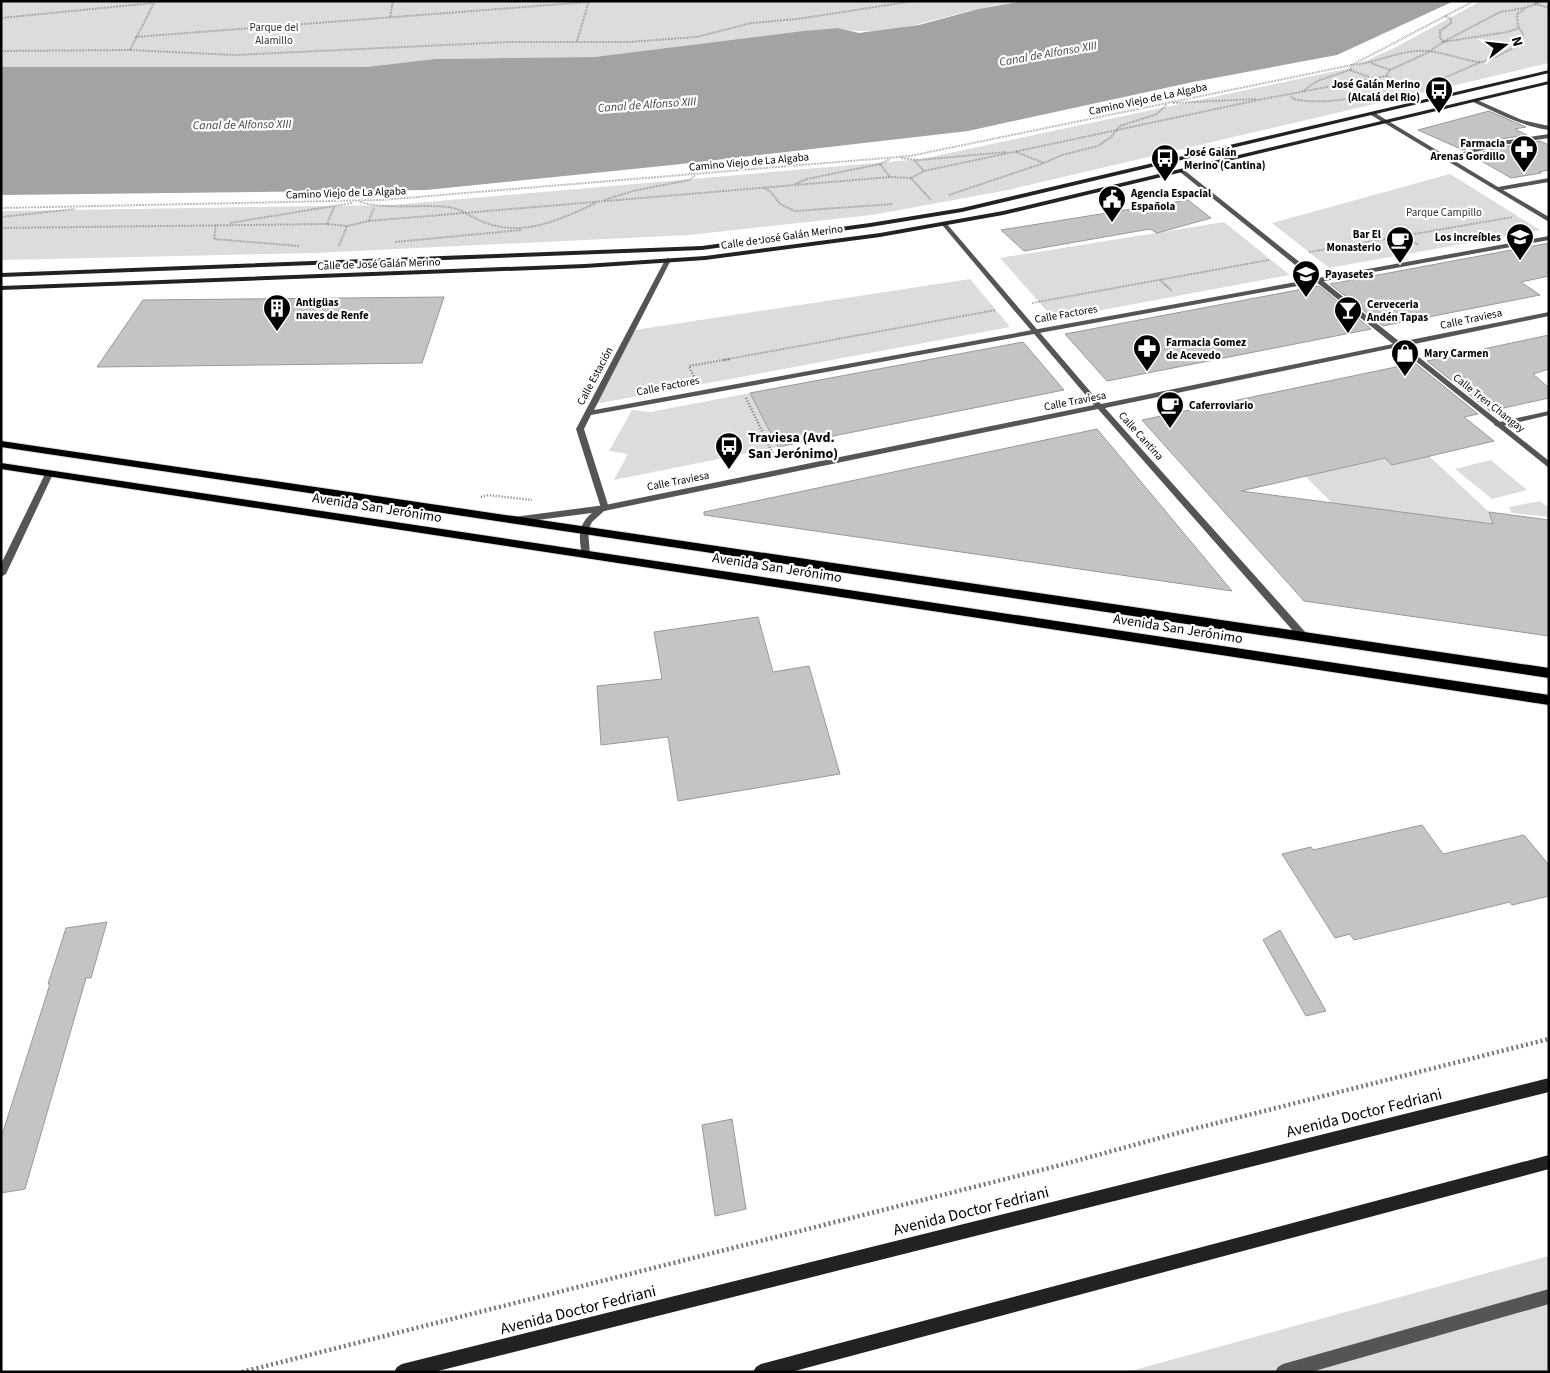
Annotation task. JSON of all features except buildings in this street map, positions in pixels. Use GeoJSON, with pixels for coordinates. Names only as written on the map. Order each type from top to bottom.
{"type":"FeatureCollection","features":[{"type":"Feature","properties":{"kind":"main road","name":"Calle de José Galán Merino"},"geometry":{"type":"LineString","coordinates":[[1,275],[702,248],[870,225],[962,210],[1549,71]]}},
{"type":"Feature","properties":{"kind":"main road","name":"Calle de José Galán Merino"},"geometry":{"type":"LineString","coordinates":[[1,288],[585,266],[724,255],[945,224],[1003,213],[1549,82]]}},
{"type":"Feature","properties":{"kind":"main road","name":"Avenida San Jerónimo"},"geometry":{"type":"LineString","coordinates":[[1,444],[1549,673]]}},
{"type":"Feature","properties":{"kind":"main road","name":"Avenida San Jerónimo"},"geometry":{"type":"LineString","coordinates":[[1,466],[1549,700]]}},
{"type":"Feature","properties":{"kind":"main road","name":"Avenida Doctor Fedriani"},"geometry":{"type":"LineString","coordinates":[[402,1372],[1549,1085]]}},
{"type":"Feature","properties":{"kind":"main road"},"geometry":{"type":"LineString","coordinates":[[761,1372],[1549,1162]]}},
{"type":"Feature","properties":{"kind":"street"},"geometry":{"type":"LineString","coordinates":[[1475,101],[1516,119],[1539,127],[1549,128]]}},
{"type":"Feature","properties":{"kind":"street"},"geometry":{"type":"LineString","coordinates":[[1373,114],[1549,220]]}},
{"type":"Feature","properties":{"kind":"street"},"geometry":{"type":"LineString","coordinates":[[1445,158],[1502,143],[1549,136]]}},
{"type":"Feature","properties":{"kind":"street","name":"Calle Tren Changay"},"geometry":{"type":"LineString","coordinates":[[1182,170],[1549,465]]}},
{"type":"Feature","properties":{"kind":"street"},"geometry":{"type":"LineString","coordinates":[[1496,189],[1549,180]]}},
{"type":"Feature","properties":{"kind":"street","name":"Calle Cantina"},"geometry":{"type":"LineString","coordinates":[[945,224],[1101,408],[1304,637]]}},
{"type":"Feature","properties":{"kind":"street","name":"Calle Factores"},"geometry":{"type":"LineString","coordinates":[[588,413],[1549,238]]}},
{"type":"Feature","properties":{"kind":"street","name":"Calle Estación"},"geometry":{"type":"LineString","coordinates":[[605,508],[580,429],[668,260]]}},
{"type":"Feature","properties":{"kind":"street","name":"Calle Traviesa"},"geometry":{"type":"LineString","coordinates":[[514,520],[605,508],[1101,408],[1549,314]]}},
{"type":"Feature","properties":{"kind":"street"},"geometry":{"type":"LineString","coordinates":[[1498,425],[1549,413]]}},
{"type":"Feature","properties":{"kind":"street"},"geometry":{"type":"LineString","coordinates":[[1,574],[49,474]]}},
{"type":"Feature","properties":{"kind":"street","name":"Calle Traviesa"},"geometry":{"type":"LineString","coordinates":[[583,530],[590,518],[605,508]]}},
{"type":"Feature","properties":{"kind":"street"},"geometry":{"type":"LineString","coordinates":[[583,530],[586,555]]}},
{"type":"Feature","properties":{"kind":"street"},"geometry":{"type":"LineString","coordinates":[[1283,1372],[1549,1296]]}},
{"type":"Feature","properties":{"kind":"path"},"geometry":{"type":"LineString","coordinates":[[390,17],[394,1]]}},
{"type":"Feature","properties":{"kind":"path"},"geometry":{"type":"LineString","coordinates":[[1,51],[130,50],[235,55],[508,42],[629,42],[697,37],[751,23],[797,19],[914,1]]}},
{"type":"Feature","properties":{"kind":"path","name":"Camino Viejo de La Algaba"},"geometry":{"type":"LineString","coordinates":[[1,208],[357,201],[894,158],[1352,65],[1474,1]]}},
{"type":"Feature","properties":{"kind":"path"},"geometry":{"type":"LineString","coordinates":[[1430,83],[1482,62],[1489,57],[1514,49],[1523,38],[1523,32],[1519,28],[1518,14],[1535,2],[1543,1]]}},
{"type":"Feature","properties":{"kind":"path"},"geometry":{"type":"LineString","coordinates":[[130,50],[154,2]]}},
{"type":"Feature","properties":{"kind":"path"},"geometry":{"type":"LineString","coordinates":[[1,18],[154,2]]}},
{"type":"Feature","properties":{"kind":"path"},"geometry":{"type":"LineString","coordinates":[[136,37],[589,2],[577,41]]}},
{"type":"Feature","properties":{"kind":"path"},"geometry":{"type":"LineString","coordinates":[[1535,2],[1549,8]]}},
{"type":"Feature","properties":{"kind":"path"},"geometry":{"type":"LineString","coordinates":[[1386,76],[1390,70],[1429,52],[1443,42],[1500,12],[1526,8]]}},
{"type":"Feature","properties":{"kind":"path"},"geometry":{"type":"LineString","coordinates":[[1443,42],[1440,31],[1450,23],[1451,19],[1445,16]]}},
{"type":"Feature","properties":{"kind":"path"},"geometry":{"type":"LineString","coordinates":[[1443,42],[1508,32],[1519,28]]}},
{"type":"Feature","properties":{"kind":"path"},"geometry":{"type":"LineString","coordinates":[[1350,70],[1352,65],[1371,63],[1408,52],[1429,52],[1482,62]]}},
{"type":"Feature","properties":{"kind":"path"},"geometry":{"type":"LineString","coordinates":[[1371,63],[1390,70]]}},
{"type":"Feature","properties":{"kind":"path"},"geometry":{"type":"LineString","coordinates":[[1303,92],[1304,87],[1311,83],[1350,70],[1369,78]]}},
{"type":"Feature","properties":{"kind":"path"},"geometry":{"type":"LineString","coordinates":[[1,228],[327,224],[347,226],[369,221],[764,187],[890,177],[911,178],[924,170],[1263,99],[1291,96],[1369,78],[1386,76],[1415,89],[1406,91]]}},
{"type":"Feature","properties":{"kind":"path"},"geometry":{"type":"LineString","coordinates":[[1291,96],[1293,99],[1308,103],[1321,103],[1387,93]]}},
{"type":"Feature","properties":{"kind":"path"},"geometry":{"type":"LineString","coordinates":[[940,198],[1044,163],[1062,155],[1098,146],[1120,126],[1157,114],[1168,103],[1194,104],[1233,99],[1263,99]]}},
{"type":"Feature","properties":{"kind":"path"},"geometry":{"type":"LineString","coordinates":[[792,185],[808,179],[880,164],[894,158],[914,160],[1015,152],[1044,163]]}},
{"type":"Feature","properties":{"kind":"path"},"geometry":{"type":"LineString","coordinates":[[914,160],[924,170]]}},
{"type":"Feature","properties":{"kind":"path"},"geometry":{"type":"LineString","coordinates":[[880,164],[890,177]]}},
{"type":"Feature","properties":{"kind":"path"},"geometry":{"type":"LineString","coordinates":[[387,243],[521,230],[568,217],[598,202],[633,191],[689,180],[698,174]]}},
{"type":"Feature","properties":{"kind":"path"},"geometry":{"type":"LineString","coordinates":[[911,178],[931,201],[921,201]]}},
{"type":"Feature","properties":{"kind":"path"},"geometry":{"type":"LineString","coordinates":[[764,187],[771,192],[780,204],[795,212],[902,203]]}},
{"type":"Feature","properties":{"kind":"path"},"geometry":{"type":"LineString","coordinates":[[216,225],[334,207],[357,201],[374,207],[456,208],[483,222],[521,230]]}},
{"type":"Feature","properties":{"kind":"path"},"geometry":{"type":"LineString","coordinates":[[1,216],[96,206]]}},
{"type":"Feature","properties":{"kind":"path"},"geometry":{"type":"LineString","coordinates":[[327,224],[334,207]]}},
{"type":"Feature","properties":{"kind":"path"},"geometry":{"type":"LineString","coordinates":[[369,221],[374,207]]}},
{"type":"Feature","properties":{"kind":"path"},"geometry":{"type":"LineString","coordinates":[[700,392],[689,366],[1517,216]]}},
{"type":"Feature","properties":{"kind":"path"},"geometry":{"type":"LineString","coordinates":[[216,225],[214,238],[305,247]]}},
{"type":"Feature","properties":{"kind":"path"},"geometry":{"type":"LineString","coordinates":[[339,247],[347,226]]}},
{"type":"Feature","properties":{"kind":"path"},"geometry":{"type":"LineString","coordinates":[[331,248],[344,247]]}},
{"type":"Feature","properties":{"kind":"path"},"geometry":{"type":"LineString","coordinates":[[739,384],[782,472]]}},
{"type":"Feature","properties":{"kind":"path"},"geometry":{"type":"LineString","coordinates":[[242,1372],[1549,1039]]}},
{"type":"Feature","properties":{"kind":"green space","name":"Parque del Alamillo"},"geometry":{"type":"Polygon","coordinates":[[[1,1],[1024,1],[891,29],[856,31],[838,28],[594,57],[435,59],[366,67],[1,67],[1,1]]]}},
{"type":"Feature","properties":{"kind":"green space"},"geometry":{"type":"Polygon","coordinates":[[[1481,1],[1549,1],[1549,63],[1008,190],[872,215],[689,235],[315,253],[1,260],[1,211],[392,205],[921,159],[1350,68],[1396,47],[1481,1]]]}},
{"type":"Feature","properties":{"kind":"green space","name":"Parque Campillo"},"geometry":{"type":"Polygon","coordinates":[[[1450,174],[1540,230],[1329,268],[1272,223],[1450,174]]]}},
{"type":"Feature","properties":{"kind":"green space"},"geometry":{"type":"Polygon","coordinates":[[[1224,222],[1290,275],[1054,319],[1000,258],[1224,222]]]}},
{"type":"Feature","properties":{"kind":"green space"},"geometry":{"type":"Polygon","coordinates":[[[970,279],[1010,327],[595,404],[635,330],[970,279]]]}},
{"type":"Feature","properties":{"kind":"green space"},"geometry":{"type":"Polygon","coordinates":[[[750,393],[778,447],[614,480],[628,454],[609,451],[632,410],[650,412],[750,393]]]}},
{"type":"Feature","properties":{"kind":"green space"},"geometry":{"type":"Polygon","coordinates":[[[1429,456],[1489,512],[1493,524],[1332,503],[1305,476],[1385,458],[1393,465],[1429,456]]]}},
{"type":"Feature","properties":{"kind":"green space"},"geometry":{"type":"Polygon","coordinates":[[[1491,460],[1527,490],[1492,499],[1455,469],[1491,460]]]}},
{"type":"Feature","properties":{"kind":"green space"},"geometry":{"type":"Polygon","coordinates":[[[1540,501],[1549,508],[1549,517],[1512,513],[1509,507],[1540,501]]]}},
{"type":"Feature","properties":{"kind":"green space"},"geometry":{"type":"Polygon","coordinates":[[[1549,1256],[1549,1372],[1127,1372],[1549,1256]]]}},
{"type":"Feature","properties":{"kind":"water","name":"Canal de Alfonso XIII"},"geometry":{"type":"Polygon","coordinates":[[[1024,1],[1454,1],[1337,55],[1193,82],[968,131],[672,165],[426,190],[1,195],[1,67],[366,67],[435,59],[594,57],[804,31],[838,28],[859,33],[919,25],[978,9],[1024,1]]]}},
{"type":"Feature","properties":{"kind":"place","name":"José Galán Merino (Alcalá del Rio)"},"geometry":{"type":"Point","coordinates":[1439,114]}},
{"type":"Feature","properties":{"kind":"place","name":"Farmacia Arenas Gordillo"},"geometry":{"type":"Point","coordinates":[1524,173]}},
{"type":"Feature","properties":{"kind":"place","name":"José Galán Merino (Cantina)"},"geometry":{"type":"Point","coordinates":[1165,182]}},
{"type":"Feature","properties":{"kind":"place","name":"Agencia Espacial Española"},"geometry":{"type":"Point","coordinates":[1112,223]}},
{"type":"Feature","properties":{"kind":"place","name":"Los increíbles"},"geometry":{"type":"Point","coordinates":[1520,261]}},
{"type":"Feature","properties":{"kind":"place","name":"Bar El Monasterio"},"geometry":{"type":"Point","coordinates":[1400,264]}},
{"type":"Feature","properties":{"kind":"place","name":"Payasetes"},"geometry":{"type":"Point","coordinates":[1306,298]}},
{"type":"Feature","properties":{"kind":"place","name":"Antigüas naves de Renfe"},"geometry":{"type":"Point","coordinates":[277,332]}},
{"type":"Feature","properties":{"kind":"place","name":"Cerveceria Andén Tapas"},"geometry":{"type":"Point","coordinates":[1348,334]}},
{"type":"Feature","properties":{"kind":"place","name":"Farmacia Gomez de Acevedo"},"geometry":{"type":"Point","coordinates":[1147,372]}},
{"type":"Feature","properties":{"kind":"place","name":"Mary Carmen"},"geometry":{"type":"Point","coordinates":[1405,377]}},
{"type":"Feature","properties":{"kind":"place","name":"Caferroviario"},"geometry":{"type":"Point","coordinates":[1170,429]}},
{"type":"Feature","properties":{"kind":"place","name":"Traviesa (Avd. San Jerónimo)"},"geometry":{"type":"Point","coordinates":[729,470]}}]}
